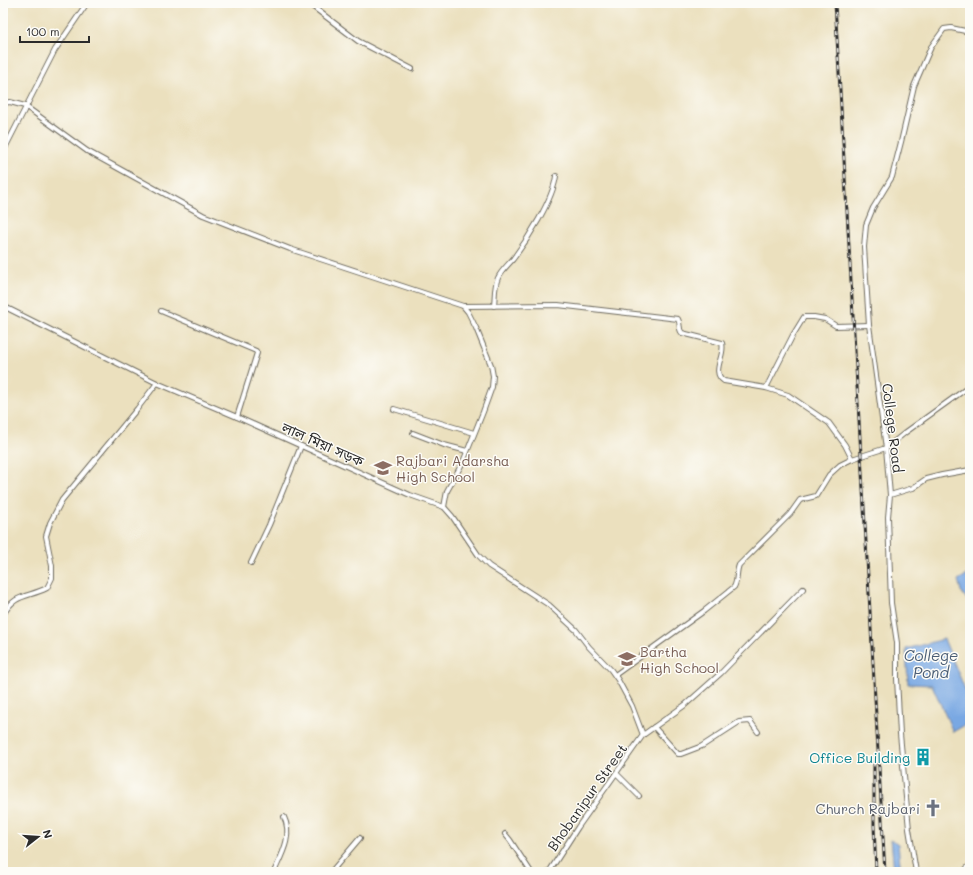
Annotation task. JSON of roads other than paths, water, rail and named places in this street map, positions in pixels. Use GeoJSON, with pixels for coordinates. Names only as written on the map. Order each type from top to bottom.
{"type":"FeatureCollection","features":[{"type":"Feature","properties":{"kind":"street"},"geometry":{"type":"LineString","coordinates":[[3,152],[54,50],[88,3]]}},
{"type":"Feature","properties":{"kind":"street"},"geometry":{"type":"LineString","coordinates":[[308,3],[358,41],[412,69]]}},
{"type":"Feature","properties":{"kind":"street","name":"College Road"},"geometry":{"type":"LineString","coordinates":[[916,872],[909,829],[900,734],[897,643],[890,603],[888,517],[890,495],[886,448],[869,325],[864,247],[866,225],[873,208],[892,177],[914,86],[931,47],[944,29],[951,28],[970,32]]}},
{"type":"Feature","properties":{"kind":"street"},"geometry":{"type":"LineString","coordinates":[[3,103],[10,102],[25,106],[87,151],[203,215],[290,249],[408,289],[463,306],[558,305],[678,319],[680,322],[679,328],[682,333],[722,343],[723,349],[718,372],[720,378],[724,381],[766,388],[788,395],[829,423],[845,445],[852,459]]}},
{"type":"Feature","properties":{"kind":"street"},"geometry":{"type":"LineString","coordinates":[[494,306],[497,280],[501,272],[521,248],[538,220],[555,186],[556,176]]}},
{"type":"Feature","properties":{"kind":"street","name":"লাল মিয়া সড়ক"},"geometry":{"type":"LineString","coordinates":[[3,306],[156,383],[237,417],[410,495],[444,507]]}},
{"type":"Feature","properties":{"kind":"street"},"geometry":{"type":"LineString","coordinates":[[463,306],[468,312],[476,328],[491,365],[493,376],[492,387],[467,451],[447,491],[444,507],[484,561],[506,578],[549,605],[576,630],[615,675],[632,706],[643,735]]}},
{"type":"Feature","properties":{"kind":"street"},"geometry":{"type":"LineString","coordinates":[[161,311],[256,351],[256,357],[237,417]]}},
{"type":"Feature","properties":{"kind":"street"},"geometry":{"type":"LineString","coordinates":[[766,388],[793,335],[804,317],[825,319],[836,326],[869,325]]}},
{"type":"Feature","properties":{"kind":"street"},"geometry":{"type":"LineString","coordinates":[[3,615],[8,606],[14,600],[47,588],[52,578],[52,566],[46,536],[50,523],[62,500],[138,409],[156,383]]}},
{"type":"Feature","properties":{"kind":"street"},"geometry":{"type":"LineString","coordinates":[[615,675],[704,611],[734,587],[736,572],[739,565],[790,514],[800,500],[816,496],[829,475],[840,465],[852,459],[886,448],[970,386]]}},
{"type":"Feature","properties":{"kind":"street"},"geometry":{"type":"LineString","coordinates":[[394,409],[474,433]]}},
{"type":"Feature","properties":{"kind":"street"},"geometry":{"type":"LineString","coordinates":[[413,433],[444,445],[467,451]]}},
{"type":"Feature","properties":{"kind":"street"},"geometry":{"type":"LineString","coordinates":[[250,563],[269,525],[302,446]]}},
{"type":"Feature","properties":{"kind":"street"},"geometry":{"type":"LineString","coordinates":[[890,495],[913,488],[926,479],[970,470]]}},
{"type":"Feature","properties":{"kind":"street","name":"Bhobanipur Street"},"geometry":{"type":"LineString","coordinates":[[550,871],[643,735],[685,705],[721,673],[803,589]]}},
{"type":"Feature","properties":{"kind":"street"},"geometry":{"type":"LineString","coordinates":[[654,727],[678,754],[702,746],[739,722],[750,721],[758,732]]}},
{"type":"Feature","properties":{"kind":"street"},"geometry":{"type":"LineString","coordinates":[[616,773],[639,796]]}},
{"type":"Feature","properties":{"kind":"street"},"geometry":{"type":"LineString","coordinates":[[274,872],[288,838],[287,824],[284,817]]}},
{"type":"Feature","properties":{"kind":"street"},"geometry":{"type":"LineString","coordinates":[[505,834],[532,872]]}},
{"type":"Feature","properties":{"kind":"street"},"geometry":{"type":"LineString","coordinates":[[331,872],[360,838]]}},
{"type":"Feature","properties":{"kind":"street"},"geometry":{"type":"LineString","coordinates":[[963,872],[970,865]]}},
{"type":"Feature","properties":{"kind":"street"},"geometry":{"type":"LineString","coordinates":[[544,872],[550,871]]}},
{"type":"Feature","properties":{"kind":"water"},"geometry":{"type":"Polygon","coordinates":[[[970,573],[970,604],[961,591],[958,580],[970,573]]]}},
{"type":"Feature","properties":{"kind":"water","name":"College Pond"},"geometry":{"type":"Polygon","coordinates":[[[944,639],[970,701],[970,722],[953,732],[932,685],[908,684],[906,649],[944,639]]]}},
{"type":"Feature","properties":{"kind":"water"},"geometry":{"type":"Polygon","coordinates":[[[891,839],[898,844],[901,872],[894,872],[891,839]]]}},
{"type":"Feature","properties":{"kind":"railway"},"geometry":{"type":"LineString","coordinates":[[835,3],[885,872]]}},
{"type":"Feature","properties":{"kind":"railway"},"geometry":{"type":"LineString","coordinates":[[874,762],[876,872]]}},
{"type":"Feature","properties":{"kind":"place","name":"Rajbari Adarsha High School"},"geometry":{"type":"Point","coordinates":[383,468]}},
{"type":"Feature","properties":{"kind":"place","name":"Bartha High School"},"geometry":{"type":"Point","coordinates":[627,659]}},
{"type":"Feature","properties":{"kind":"place","name":"Office Building"},"geometry":{"type":"Point","coordinates":[923,757]}},
{"type":"Feature","properties":{"kind":"place","name":"Church Rajbari"},"geometry":{"type":"Point","coordinates":[933,808]}}]}
